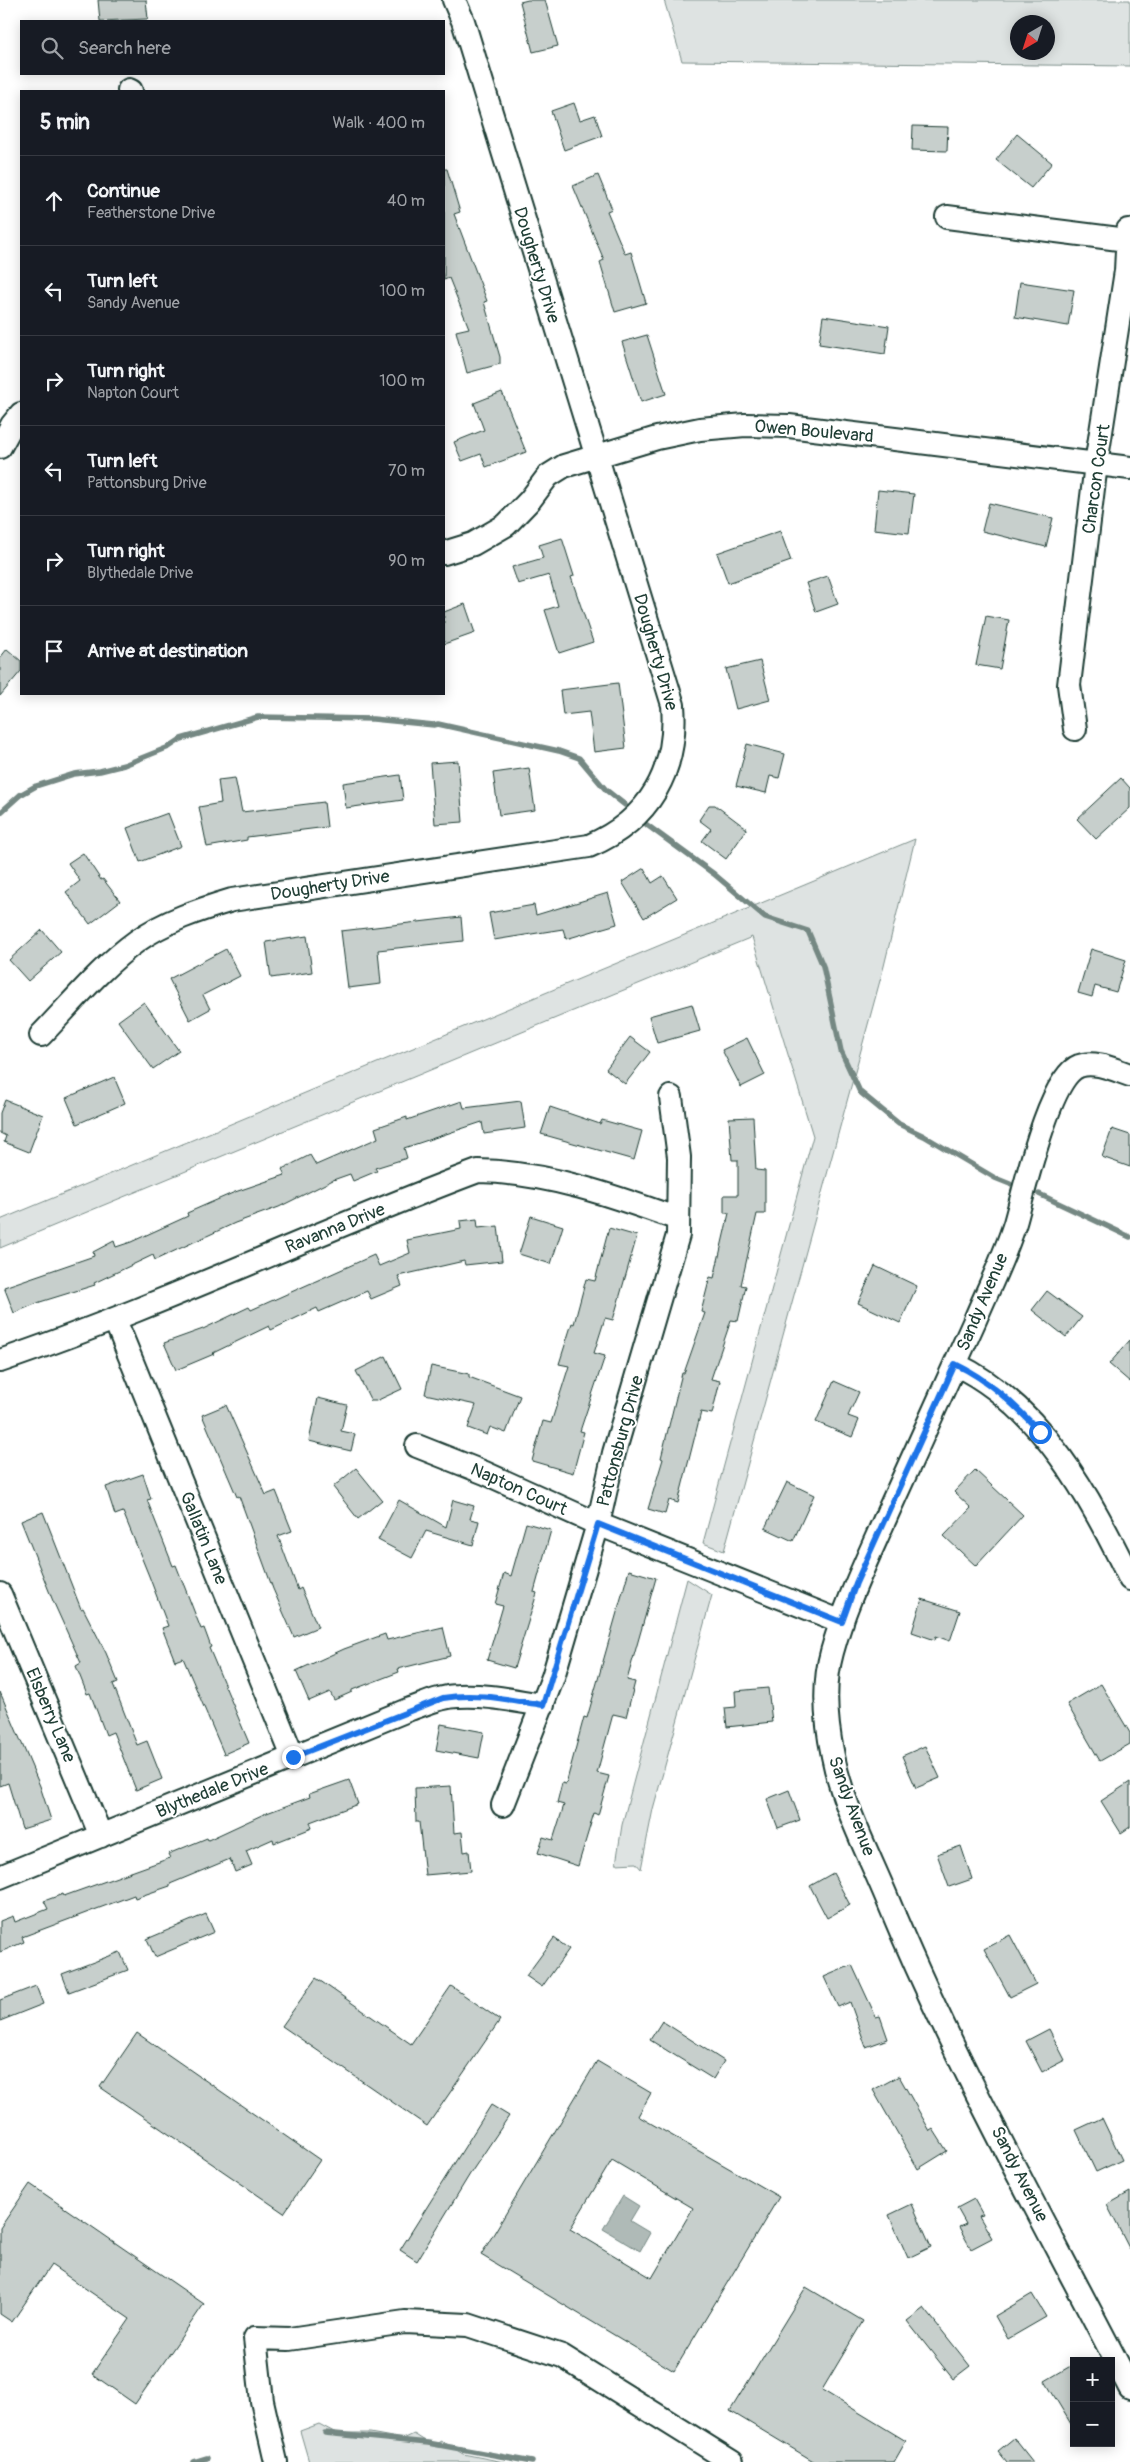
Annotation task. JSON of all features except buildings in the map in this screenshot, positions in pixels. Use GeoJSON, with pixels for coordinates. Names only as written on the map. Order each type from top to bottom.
{"type":"FeatureCollection","features":[{"type":"Feature","properties":{"kind":"street","name":"Dougherty Drive"},"geometry":{"type":"LineString","coordinates":[[41,1035],[111,962],[160,927],[195,911],[232,900],[589,846],[606,839],[634,818],[652,796],[665,773],[672,753],[675,729],[673,705],[597,456],[558,337],[463,21],[454,0]]}},
{"type":"Feature","properties":{"kind":"street","name":"Charcon Court"},"geometry":{"type":"LineString","coordinates":[[947,217],[1127,235],[1126,271],[1096,464],[1069,685],[1075,729]]}},
{"type":"Feature","properties":{"kind":"street"},"geometry":{"type":"LineString","coordinates":[[0,447],[8,431],[20,415]]}},
{"type":"Feature","properties":{"kind":"street","name":"Owen Boulevard"},"geometry":{"type":"LineString","coordinates":[[445,552],[473,544],[506,525],[530,500],[548,476],[564,466],[683,432],[745,425],[789,426],[1130,468]]}},
{"type":"Feature","properties":{"kind":"street","name":"Sandy Avenue"},"geometry":{"type":"LineString","coordinates":[[1130,1074],[1093,1064],[1076,1067],[1068,1073],[1062,1083],[1046,1118],[1014,1228],[856,1583],[831,1654],[827,1686],[827,1722],[833,1758],[843,1792],[912,1957],[988,2111],[1130,2388]]}},
{"type":"Feature","properties":{"kind":"street","name":"Pattonsburg Drive"},"geometry":{"type":"LineString","coordinates":[[502,1805],[543,1705],[598,1524],[614,1454],[678,1235],[679,1157],[671,1097]]}},
{"type":"Feature","properties":{"kind":"street","name":"Ravanna Drive"},"geometry":{"type":"LineString","coordinates":[[0,1361],[115,1320],[204,1281],[478,1171],[507,1171],[555,1180],[678,1219]]}},
{"type":"Feature","properties":{"kind":"street","name":"Gallatin Lane"},"geometry":{"type":"LineString","coordinates":[[115,1320],[293,1757]]}},
{"type":"Feature","properties":{"kind":"street"},"geometry":{"type":"LineString","coordinates":[[955,1364],[976,1374],[992,1386],[1040,1432],[1073,1474],[1100,1519],[1130,1579]]}},
{"type":"Feature","properties":{"kind":"street","name":"Napton Court"},"geometry":{"type":"LineString","coordinates":[[417,1446],[485,1473],[598,1524],[842,1622]]}},
{"type":"Feature","properties":{"kind":"street","name":"Elsberry Lane"},"geometry":{"type":"LineString","coordinates":[[0,1594],[101,1836]]}},
{"type":"Feature","properties":{"kind":"street","name":"Blythedale Drive"},"geometry":{"type":"LineString","coordinates":[[0,1877],[443,1698],[484,1696],[543,1705]]}},
{"type":"Feature","properties":{"kind":"street"},"geometry":{"type":"LineString","coordinates":[[276,2462],[262,2401],[255,2338],[289,2340],[405,2322],[468,2326],[562,2356],[732,2462]]}},
{"type":"Feature","properties":{"kind":"shaded area"},"geometry":{"type":"Polygon","coordinates":[[[664,0],[1130,0],[1130,66],[682,61],[664,0]]]}},
{"type":"Feature","properties":{"kind":"shaded area"},"geometry":{"type":"Polygon","coordinates":[[[915,839],[884,966],[724,1551],[703,1543],[813,1136],[752,937],[0,1248],[0,1220],[915,839]]]}},
{"type":"Feature","properties":{"kind":"shaded area"},"geometry":{"type":"Polygon","coordinates":[[[687,1579],[712,1595],[653,1809],[641,1869],[636,1863],[616,1864],[622,1825],[687,1579]]]}},
{"type":"Feature","properties":{"kind":"shaded area"},"geometry":{"type":"Polygon","coordinates":[[[623,2196],[639,2206],[630,2221],[650,2233],[640,2251],[603,2229],[623,2196]]]}},
{"type":"Feature","properties":{"kind":"shaded area"},"geometry":{"type":"Polygon","coordinates":[[[319,2424],[336,2433],[370,2433],[403,2439],[414,2434],[433,2446],[442,2441],[463,2454],[504,2462],[309,2462],[300,2431],[319,2424]]]}},
{"type":"Feature","properties":{"kind":"waterway"},"geometry":{"type":"LineString","coordinates":[[0,813],[20,795],[36,786],[74,774],[100,771],[124,765],[169,747],[181,739],[258,717],[373,719],[438,724],[559,751],[579,758],[606,790],[625,805]]}},
{"type":"Feature","properties":{"kind":"waterway"},"geometry":{"type":"LineString","coordinates":[[647,825],[714,874],[765,917],[808,931],[823,966],[841,1051],[860,1092],[899,1124],[924,1136],[995,1178],[1010,1184]]}},
{"type":"Feature","properties":{"kind":"waterway"},"geometry":{"type":"LineString","coordinates":[[1039,1194],[1130,1237]]}},
{"type":"Feature","properties":{"kind":"waterway"},"geometry":{"type":"LineString","coordinates":[[325,2433],[428,2443],[532,2462]]}},
{"type":"Feature","properties":{"kind":"waterway"},"geometry":{"type":"LineString","coordinates":[[194,2462],[207,2458]]}},
{"type":"Feature","properties":{"kind":"route"},"geometry":{"type":"LineString","coordinates":[[293,1757],[410,1709],[443,1698],[484,1696],[543,1705],[598,1524],[842,1622],[856,1583],[955,1364],[976,1374],[992,1386],[1040,1432]]}}]}
